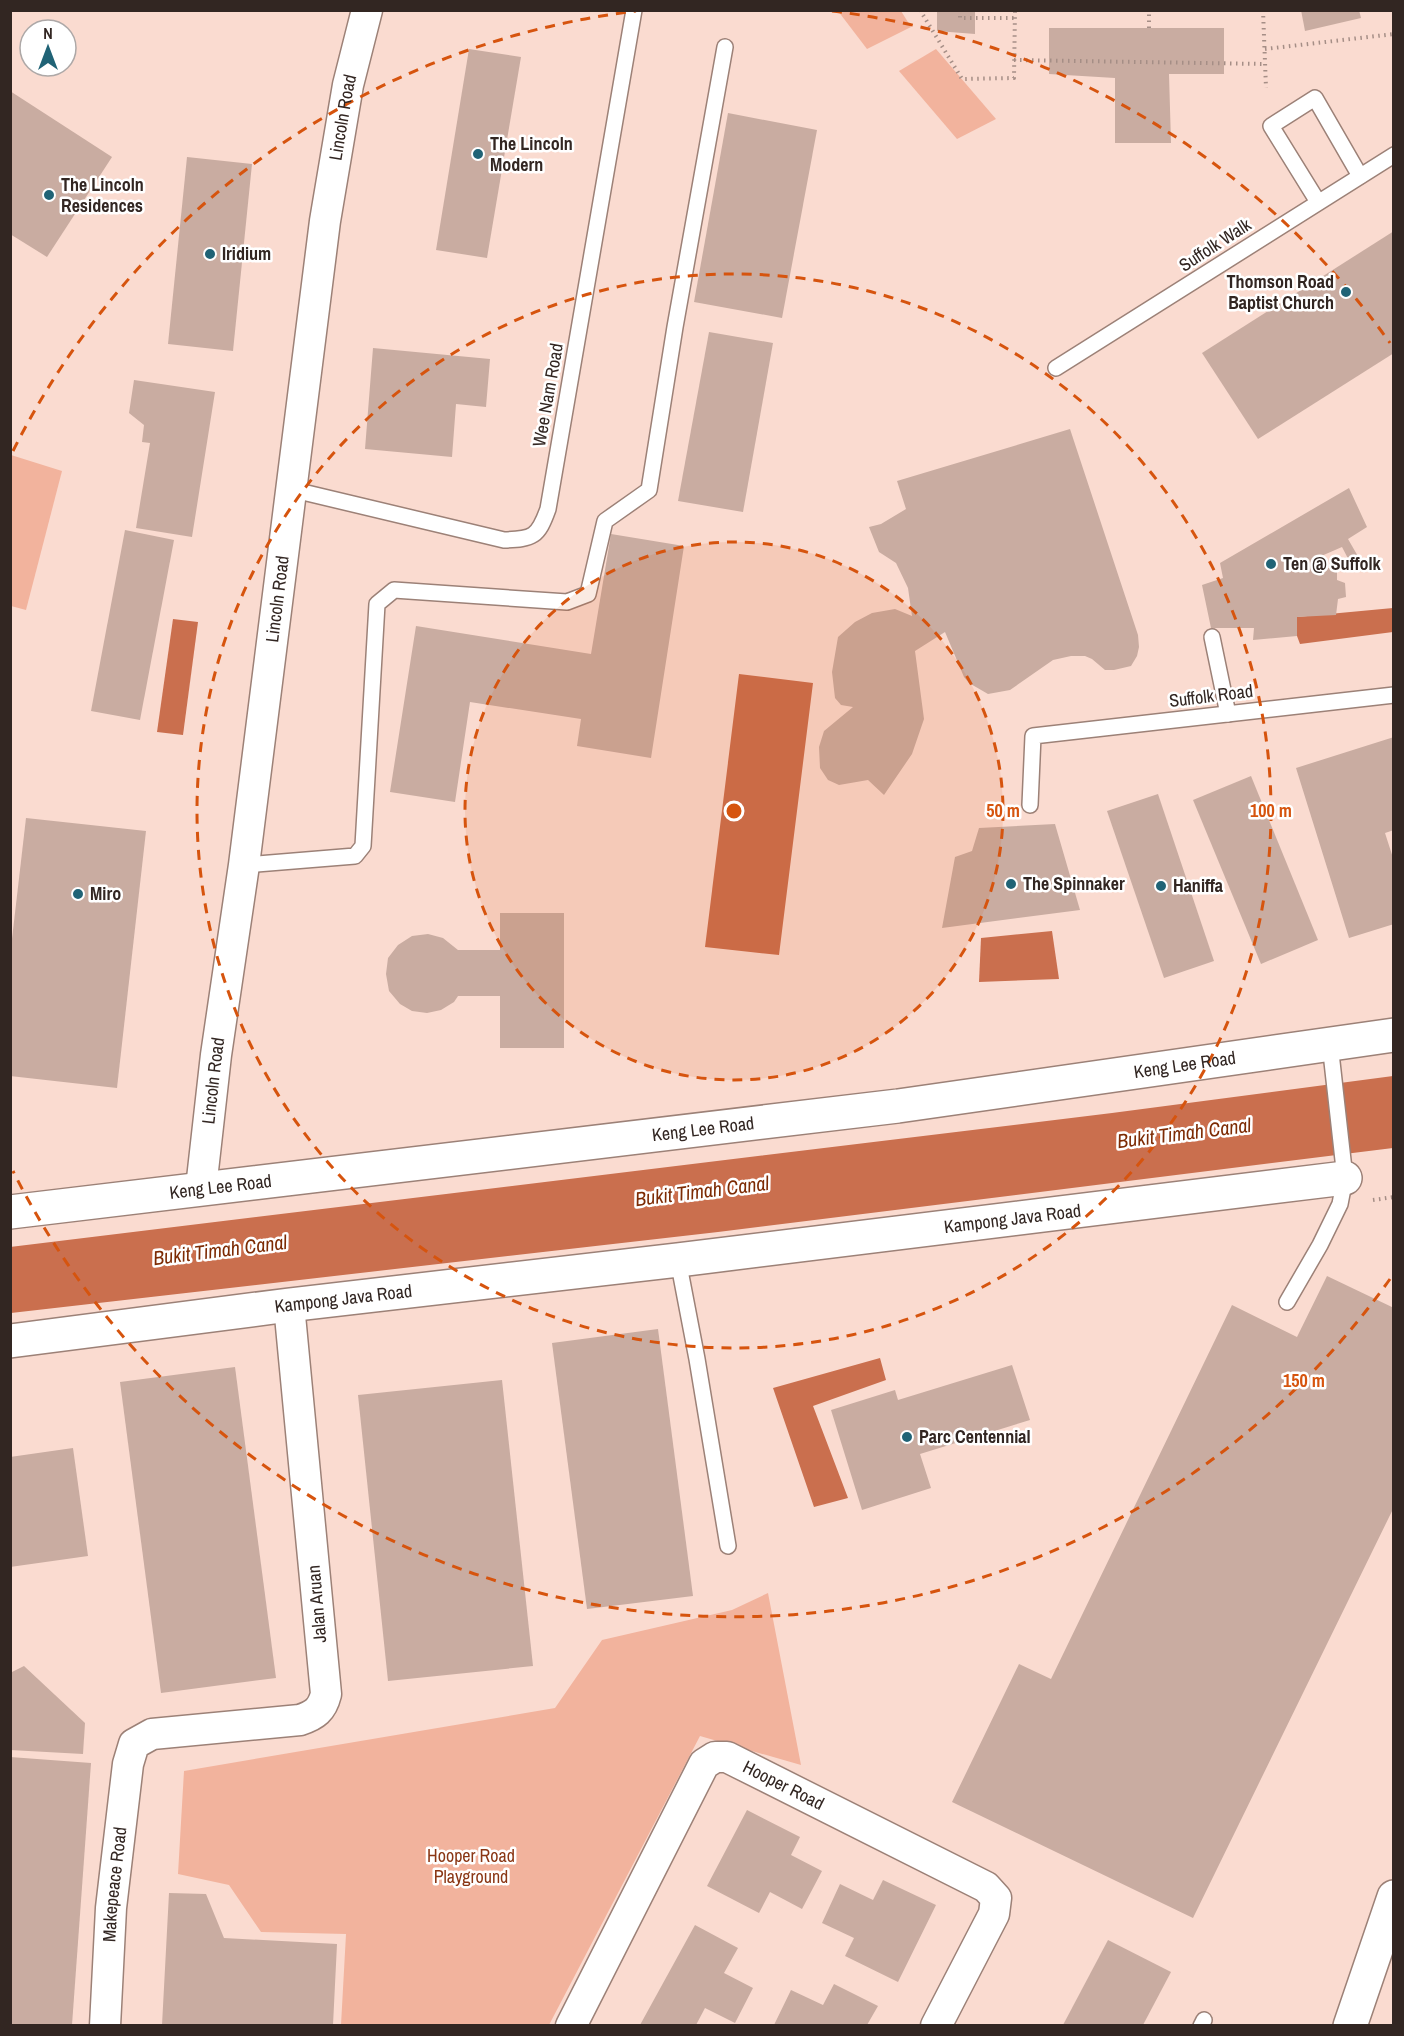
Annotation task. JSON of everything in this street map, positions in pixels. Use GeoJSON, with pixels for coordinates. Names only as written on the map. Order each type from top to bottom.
{"type":"FeatureCollection","features":[{"type":"Feature","properties":{"kind":"main road","name":"Keng Lee Road"},"geometry":{"type":"LineString","coordinates":[[10,1212],[898,1106],[1331,1046],[1394,1035]]}},
{"type":"Feature","properties":{"kind":"main road","name":"Kampong Java Road"},"geometry":{"type":"LineString","coordinates":[[10,1341],[1344,1176]]}},
{"type":"Feature","properties":{"kind":"main road"},"geometry":{"type":"LineString","coordinates":[[1350,2025],[1394,1897]]}},
{"type":"Feature","properties":{"kind":"street","name":"Lincoln Road"},"geometry":{"type":"LineString","coordinates":[[201,1188],[216,1055],[244,865],[325,221],[348,85],[367,10]]}},
{"type":"Feature","properties":{"kind":"street","name":"Jalan Aruan"},"geometry":{"type":"LineString","coordinates":[[134,1744],[152,1734],[300,1720],[314,1715],[322,1707],[326,1694],[289,1305]]}},
{"type":"Feature","properties":{"kind":"street","name":"Makepeace Road"},"geometry":{"type":"LineString","coordinates":[[105,2025],[111,1908],[128,1764],[134,1744]]}},
{"type":"Feature","properties":{"kind":"street","name":"Hooper Road"},"geometry":{"type":"LineString","coordinates":[[571,2025],[704,1764],[715,1757],[727,1757],[986,1887],[996,1898],[994,1914],[936,2025]]}},
{"type":"Feature","properties":{"kind":"lane","name":"Wee Nam Road"},"geometry":{"type":"LineString","coordinates":[[290,489],[504,540],[522,539],[534,535],[542,524],[550,498],[634,10]]}},
{"type":"Feature","properties":{"kind":"lane"},"geometry":{"type":"LineString","coordinates":[[244,865],[355,856],[361,852],[377,604],[394,590],[567,602],[588,594],[605,521],[649,490],[675,327],[725,47]]}},
{"type":"Feature","properties":{"kind":"lane"},"geometry":{"type":"LineString","coordinates":[[1318,202],[1270,126],[1315,98],[1360,176]]}},
{"type":"Feature","properties":{"kind":"lane","name":"Suffolk Walk"},"geometry":{"type":"LineString","coordinates":[[1056,368],[1394,154]]}},
{"type":"Feature","properties":{"kind":"lane"},"geometry":{"type":"LineString","coordinates":[[1212,637],[1228,714]]}},
{"type":"Feature","properties":{"kind":"lane","name":"Suffolk Road"},"geometry":{"type":"LineString","coordinates":[[1030,805],[1033,736],[1394,695]]}},
{"type":"Feature","properties":{"kind":"lane"},"geometry":{"type":"LineString","coordinates":[[1287,1302],[1320,1245],[1340,1204],[1344,1176],[1331,1046]]}},
{"type":"Feature","properties":{"kind":"lane"},"geometry":{"type":"LineString","coordinates":[[678,1260],[728,1546]]}},
{"type":"Feature","properties":{"kind":"path"},"geometry":{"type":"LineString","coordinates":[[920,10],[962,80],[1014,78],[1015,10]]}},
{"type":"Feature","properties":{"kind":"path"},"geometry":{"type":"LineString","coordinates":[[960,10],[960,18],[1015,18]]}},
{"type":"Feature","properties":{"kind":"path"},"geometry":{"type":"LineString","coordinates":[[1149,10],[1149,28]]}},
{"type":"Feature","properties":{"kind":"path"},"geometry":{"type":"LineString","coordinates":[[1263,10],[1266,88]]}},
{"type":"Feature","properties":{"kind":"path"},"geometry":{"type":"LineString","coordinates":[[1264,49],[1394,34]]}},
{"type":"Feature","properties":{"kind":"path"},"geometry":{"type":"LineString","coordinates":[[1014,60],[1265,64]]}},
{"type":"Feature","properties":{"kind":"green space"},"geometry":{"type":"Polygon","coordinates":[[[838,11],[901,11],[911,27],[867,49],[838,11]]]}},
{"type":"Feature","properties":{"kind":"green space"},"geometry":{"type":"Polygon","coordinates":[[[936,49],[996,119],[957,139],[899,71],[936,49]]]}},
{"type":"Feature","properties":{"kind":"green space"},"geometry":{"type":"Polygon","coordinates":[[[11,455],[62,471],[26,610],[11,606],[11,455]]]}},
{"type":"Feature","properties":{"kind":"green space","name":"Hooper Road Playground"},"geometry":{"type":"Polygon","coordinates":[[[768,1593],[801,1765],[700,1736],[549,2025],[341,2025],[346,1934],[261,1932],[229,1885],[178,1874],[184,1771],[555,1708],[602,1640],[732,1610],[768,1593]]]}},
{"type":"Feature","properties":{"kind":"water"},"geometry":{"type":"Polygon","coordinates":[[[1393,608],[1393,632],[1300,644],[1297,636],[1297,617],[1393,608]]]}},
{"type":"Feature","properties":{"kind":"water"},"geometry":{"type":"Polygon","coordinates":[[[173,619],[198,622],[183,735],[157,732],[173,619]]]}},
{"type":"Feature","properties":{"kind":"water"},"geometry":{"type":"Polygon","coordinates":[[[739,674],[813,683],[779,955],[705,947],[739,674]]]}},
{"type":"Feature","properties":{"kind":"water"},"geometry":{"type":"Polygon","coordinates":[[[1052,931],[1059,979],[979,982],[981,938],[1052,931]]]}},
{"type":"Feature","properties":{"kind":"water","name":"Bukit Timah Canal"},"geometry":{"type":"Polygon","coordinates":[[[1393,1076],[1393,1148],[718,1232],[11,1313],[10,1247],[1112,1113],[1393,1076]]]}},
{"type":"Feature","properties":{"kind":"water"},"geometry":{"type":"Polygon","coordinates":[[[880,1358],[886,1380],[813,1406],[848,1498],[814,1507],[773,1388],[880,1358]]]}},
{"type":"Feature","properties":{"kind":"building"},"geometry":{"type":"Polygon","coordinates":[[[937,10],[975,10],[975,34],[937,31],[937,10]]]}},
{"type":"Feature","properties":{"kind":"building"},"geometry":{"type":"Polygon","coordinates":[[[1301,10],[1359,10],[1361,18],[1305,31],[1301,10]]]}},
{"type":"Feature","properties":{"kind":"building"},"geometry":{"type":"Polygon","coordinates":[[[1049,28],[1224,28],[1224,74],[1169,74],[1171,143],[1115,143],[1115,78],[1049,74],[1049,28]]]}},
{"type":"Feature","properties":{"kind":"building","name":"The Lincoln Modern"},"geometry":{"type":"Polygon","coordinates":[[[469,49],[521,57],[487,258],[436,250],[469,49]]]}},
{"type":"Feature","properties":{"kind":"building","name":"The Lincoln Residences"},"geometry":{"type":"Polygon","coordinates":[[[10,91],[112,157],[47,257],[10,234],[10,91]]]}},
{"type":"Feature","properties":{"kind":"building"},"geometry":{"type":"Polygon","coordinates":[[[728,113],[817,130],[782,318],[694,302],[728,113]]]}},
{"type":"Feature","properties":{"kind":"building","name":"Iridium"},"geometry":{"type":"Polygon","coordinates":[[[187,157],[252,164],[233,351],[168,344],[187,157]]]}},
{"type":"Feature","properties":{"kind":"building","name":"Thomson Road Baptist Church"},"geometry":{"type":"Polygon","coordinates":[[[1394,231],[1394,353],[1258,439],[1202,353],[1394,231]]]}},
{"type":"Feature","properties":{"kind":"building"},"geometry":{"type":"Polygon","coordinates":[[[709,332],[773,343],[743,512],[678,501],[709,332]]]}},
{"type":"Feature","properties":{"kind":"building"},"geometry":{"type":"Polygon","coordinates":[[[373,348],[490,359],[486,407],[456,404],[452,457],[365,449],[373,348]]]}},
{"type":"Feature","properties":{"kind":"building"},"geometry":{"type":"Polygon","coordinates":[[[134,380],[215,392],[192,537],[136,528],[150,443],[142,442],[144,425],[129,413],[134,380]]]}},
{"type":"Feature","properties":{"kind":"building"},"geometry":{"type":"Polygon","coordinates":[[[1070,429],[1138,635],[1137,656],[1131,666],[1105,670],[1085,656],[1071,656],[1053,660],[1010,690],[988,694],[969,683],[964,677],[945,632],[915,651],[924,719],[912,754],[884,795],[868,780],[839,785],[828,780],[820,768],[819,747],[824,731],[853,707],[841,705],[835,698],[832,672],[838,637],[855,622],[872,613],[895,609],[912,616],[908,588],[896,563],[879,552],[869,527],[881,524],[906,509],[897,481],[1070,429]]]}},
{"type":"Feature","properties":{"kind":"building","name":"Ten @ Suffolk"},"geometry":{"type":"Polygon","coordinates":[[[1349,488],[1367,527],[1348,539],[1363,565],[1354,570],[1342,547],[1319,557],[1323,568],[1337,568],[1337,580],[1345,583],[1346,597],[1338,599],[1336,615],[1297,617],[1297,636],[1253,640],[1254,628],[1211,628],[1202,585],[1223,578],[1220,563],[1349,488]]]}},
{"type":"Feature","properties":{"kind":"building"},"geometry":{"type":"Polygon","coordinates":[[[125,530],[174,540],[140,720],[91,711],[125,530]]]}},
{"type":"Feature","properties":{"kind":"building"},"geometry":{"type":"Polygon","coordinates":[[[611,534],[684,546],[651,758],[577,746],[581,719],[470,702],[455,802],[390,792],[416,626],[591,654],[611,534]]]}},
{"type":"Feature","properties":{"kind":"building"},"geometry":{"type":"Polygon","coordinates":[[[1394,737],[1394,830],[1385,833],[1394,861],[1394,924],[1349,938],[1296,768],[1394,737]]]}},
{"type":"Feature","properties":{"kind":"building"},"geometry":{"type":"Polygon","coordinates":[[[1251,776],[1318,940],[1261,964],[1193,800],[1251,776]]]}},
{"type":"Feature","properties":{"kind":"building","name":"Haniffa"},"geometry":{"type":"Polygon","coordinates":[[[1158,794],[1214,961],[1164,978],[1107,811],[1158,794]]]}},
{"type":"Feature","properties":{"kind":"building","name":"Miro"},"geometry":{"type":"Polygon","coordinates":[[[26,818],[146,831],[117,1088],[10,1076],[10,956],[26,818]]]}},
{"type":"Feature","properties":{"kind":"building","name":"The Spinnaker"},"geometry":{"type":"Polygon","coordinates":[[[1055,824],[1080,910],[942,928],[955,857],[972,851],[979,828],[1055,824]]]}},
{"type":"Feature","properties":{"kind":"building"},"geometry":{"type":"Polygon","coordinates":[[[500,913],[564,913],[564,1048],[500,1048],[500,996],[458,996],[454,1002],[441,1010],[427,1013],[412,1011],[400,1004],[389,991],[386,974],[388,958],[398,945],[412,936],[428,934],[443,938],[458,950],[500,950],[500,913]]]}},
{"type":"Feature","properties":{"kind":"building"},"geometry":{"type":"Polygon","coordinates":[[[1327,1276],[1394,1308],[1394,1507],[1193,1918],[952,1802],[1019,1664],[1051,1679],[1232,1305],[1297,1337],[1327,1276]]]}},
{"type":"Feature","properties":{"kind":"building"},"geometry":{"type":"Polygon","coordinates":[[[658,1329],[693,1596],[587,1609],[552,1343],[658,1329]]]}},
{"type":"Feature","properties":{"kind":"building","name":"Parc Centennial"},"geometry":{"type":"Polygon","coordinates":[[[1012,1365],[1030,1420],[920,1454],[931,1488],[862,1510],[831,1410],[895,1390],[898,1400],[1012,1365]]]}},
{"type":"Feature","properties":{"kind":"building"},"geometry":{"type":"Polygon","coordinates":[[[235,1367],[276,1678],[161,1693],[120,1382],[235,1367]]]}},
{"type":"Feature","properties":{"kind":"building"},"geometry":{"type":"Polygon","coordinates":[[[502,1380],[533,1666],[388,1681],[358,1395],[502,1380]]]}},
{"type":"Feature","properties":{"kind":"building"},"geometry":{"type":"Polygon","coordinates":[[[73,1448],[88,1556],[10,1567],[10,1457],[73,1448]]]}},
{"type":"Feature","properties":{"kind":"building"},"geometry":{"type":"Polygon","coordinates":[[[24,1666],[85,1723],[83,1754],[10,1750],[10,1673],[24,1666]]]}},
{"type":"Feature","properties":{"kind":"building"},"geometry":{"type":"Polygon","coordinates":[[[10,1757],[91,1763],[72,2025],[10,2025],[10,1757]]]}},
{"type":"Feature","properties":{"kind":"building"},"geometry":{"type":"Polygon","coordinates":[[[747,1810],[800,1837],[791,1855],[822,1871],[802,1909],[770,1892],[759,1913],[707,1886],[747,1810]]]}},
{"type":"Feature","properties":{"kind":"building"},"geometry":{"type":"Polygon","coordinates":[[[883,1880],[936,1905],[898,1982],[845,1956],[854,1938],[822,1923],[840,1884],[873,1900],[883,1880]]]}},
{"type":"Feature","properties":{"kind":"building"},"geometry":{"type":"Polygon","coordinates":[[[169,1893],[206,1894],[224,1938],[337,1944],[333,2025],[162,2025],[169,1893]]]}},
{"type":"Feature","properties":{"kind":"building"},"geometry":{"type":"Polygon","coordinates":[[[695,1925],[738,1948],[724,1973],[753,1988],[735,2023],[705,2008],[696,2025],[640,2025],[695,1925]]]}},
{"type":"Feature","properties":{"kind":"building"},"geometry":{"type":"Polygon","coordinates":[[[1108,1940],[1171,1972],[1143,2025],[1063,2025],[1108,1940]]]}},
{"type":"Feature","properties":{"kind":"building"},"geometry":{"type":"Polygon","coordinates":[[[834,1984],[878,2006],[867,2025],[774,2025],[791,1990],[823,2005],[834,1984]]]}},
{"type":"Feature","properties":{"kind":"place","name":"The Lincoln Modern"},"geometry":{"type":"Point","coordinates":[478,154]}},
{"type":"Feature","properties":{"kind":"place","name":"The Lincoln Residences"},"geometry":{"type":"Point","coordinates":[49,195]}},
{"type":"Feature","properties":{"kind":"place","name":"Iridium"},"geometry":{"type":"Point","coordinates":[210,254]}},
{"type":"Feature","properties":{"kind":"place","name":"Thomson Road Baptist Church"},"geometry":{"type":"Point","coordinates":[1346,292]}},
{"type":"Feature","properties":{"kind":"place","name":"Ten @ Suffolk"},"geometry":{"type":"Point","coordinates":[1271,564]}},
{"type":"Feature","properties":{"kind":"place","name":"The Spinnaker"},"geometry":{"type":"Point","coordinates":[1011,884]}},
{"type":"Feature","properties":{"kind":"place","name":"Haniffa"},"geometry":{"type":"Point","coordinates":[1161,886]}},
{"type":"Feature","properties":{"kind":"place","name":"Miro"},"geometry":{"type":"Point","coordinates":[78,894]}},
{"type":"Feature","properties":{"kind":"place","name":"Parc Centennial"},"geometry":{"type":"Point","coordinates":[907,1437]}}]}
